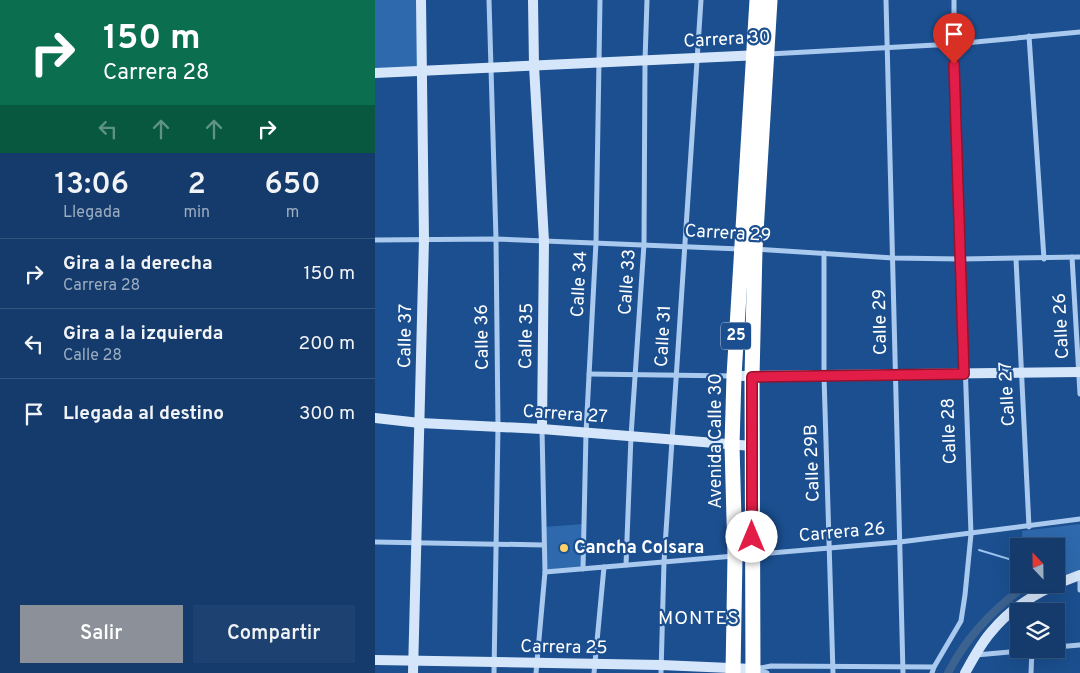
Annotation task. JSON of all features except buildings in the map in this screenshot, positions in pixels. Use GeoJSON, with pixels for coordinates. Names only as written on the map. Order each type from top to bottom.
{"type":"FeatureCollection","features":[{"type":"Feature","properties":{"kind":"highway","name":"Avenida Calle 30"},"geometry":{"type":"LineString","coordinates":[[733,671],[735,556],[732,445],[734,376],[749,249],[760,55],[757,0]]}},
{"type":"Feature","properties":{"kind":"highway","name":"Avenida Calle 30"},"geometry":{"type":"LineString","coordinates":[[760,55],[770,0]]}},
{"type":"Feature","properties":{"kind":"highway","name":"Avenida Calle 30"},"geometry":{"type":"LineString","coordinates":[[749,249],[753,446],[752,555],[758,672]]}},
{"type":"Feature","properties":{"kind":"street","name":"Calle 37"},"geometry":{"type":"LineString","coordinates":[[413,673],[424,239],[421,0]]}},
{"type":"Feature","properties":{"kind":"street","name":"Calle 36"},"geometry":{"type":"LineString","coordinates":[[489,0],[496,239],[498,426],[494,668]]}},
{"type":"Feature","properties":{"kind":"street","name":"Calle 35"},"geometry":{"type":"LineString","coordinates":[[533,0],[544,241],[541,429],[545,572],[537,668]]}},
{"type":"Feature","properties":{"kind":"street","name":"Calle 34"},"geometry":{"type":"LineString","coordinates":[[583,569],[585,433],[596,242],[600,0]]}},
{"type":"Feature","properties":{"kind":"street","name":"Calle 33"},"geometry":{"type":"LineString","coordinates":[[626,566],[634,375],[644,244],[647,0]]}},
{"type":"Feature","properties":{"kind":"street","name":"Calle 31"},"geometry":{"type":"LineString","coordinates":[[661,669],[664,562],[701,0]]}},
{"type":"Feature","properties":{"kind":"street","name":"Calle 29"},"geometry":{"type":"LineString","coordinates":[[886,0],[903,670]]}},
{"type":"Feature","properties":{"kind":"street","name":"Calle 28"},"geometry":{"type":"LineString","coordinates":[[932,673],[961,621],[971,534],[953,44],[954,0]]}},
{"type":"Feature","properties":{"kind":"street","name":"Carrera 30"},"geometry":{"type":"LineString","coordinates":[[375,73],[645,61],[953,44],[1080,32]]}},
{"type":"Feature","properties":{"kind":"street"},"geometry":{"type":"LineString","coordinates":[[1029,36],[1044,258]]}},
{"type":"Feature","properties":{"kind":"street","name":"Carrera 29"},"geometry":{"type":"LineString","coordinates":[[375,240],[496,239],[596,242],[961,260],[1080,257]]}},
{"type":"Feature","properties":{"kind":"street","name":"Calle 29B"},"geometry":{"type":"LineString","coordinates":[[824,253],[825,376],[833,670]]}},
{"type":"Feature","properties":{"kind":"street","name":"Calle 26"},"geometry":{"type":"LineString","coordinates":[[1072,257],[1080,394]]}},
{"type":"Feature","properties":{"kind":"street","name":"Calle 27"},"geometry":{"type":"LineString","coordinates":[[1016,259],[1029,527]]}},
{"type":"Feature","properties":{"kind":"street"},"geometry":{"type":"LineString","coordinates":[[589,374],[752,377],[1079,372]]}},
{"type":"Feature","properties":{"kind":"street","name":"Carrera 27"},"geometry":{"type":"LineString","coordinates":[[375,418],[420,423],[498,426],[753,446]]}},
{"type":"Feature","properties":{"kind":"street","name":"Carrera 26"},"geometry":{"type":"LineString","coordinates":[[545,572],[900,542],[1080,519]]}},
{"type":"Feature","properties":{"kind":"street"},"geometry":{"type":"LineString","coordinates":[[375,542],[544,545]]}},
{"type":"Feature","properties":{"kind":"street"},"geometry":{"type":"LineString","coordinates":[[595,669],[604,567]]}},
{"type":"Feature","properties":{"kind":"street"},"geometry":{"type":"LineString","coordinates":[[965,673],[993,630],[1030,598],[1080,575],[1080,590]]}},
{"type":"Feature","properties":{"kind":"street"},"geometry":{"type":"LineString","coordinates":[[1030,598],[1030,603]]}},
{"type":"Feature","properties":{"kind":"street"},"geometry":{"type":"LineString","coordinates":[[1065,646],[1080,645]]}},
{"type":"Feature","properties":{"kind":"street"},"geometry":{"type":"LineString","coordinates":[[975,656],[1010,652]]}},
{"type":"Feature","properties":{"kind":"street"},"geometry":{"type":"LineString","coordinates":[[1031,673],[1032,658]]}},
{"type":"Feature","properties":{"kind":"street","name":"Carrera 25"},"geometry":{"type":"LineString","coordinates":[[375,660],[413,661],[494,668],[661,669],[758,672],[771,666],[833,670],[903,670],[934,667]]}},
{"type":"Feature","properties":{"kind":"shaded area"},"geometry":{"type":"Polygon","coordinates":[[[375,0],[421,0],[422,72],[375,73],[375,0]]]}},
{"type":"Feature","properties":{"kind":"shaded area","name":"Cancha Colsara"},"geometry":{"type":"Polygon","coordinates":[[[583,524],[583,569],[545,572],[544,527],[583,524]]]}},
{"type":"Feature","properties":{"kind":"shaded area"},"geometry":{"type":"Polygon","coordinates":[[[1080,524],[1080,570],[1065,576],[1065,538],[1022,538],[1022,531],[1080,524]]]}},
{"type":"Feature","properties":{"kind":"waterway"},"geometry":{"type":"LineString","coordinates":[[979,550],[1010,559]]}},
{"type":"Feature","properties":{"kind":"waterway"},"geometry":{"type":"LineString","coordinates":[[948,673],[964,647],[982,624],[1016,593]]}},
{"type":"Feature","properties":{"kind":"place","name":"Cancha Colsara"},"geometry":{"type":"Point","coordinates":[564,548]}},
{"type":"Feature","properties":{"kind":"district","name":"MONTES"},"geometry":{"type":"Point","coordinates":[699,619]}},
{"type":"Feature","properties":{"kind":"route"},"geometry":{"type":"LineString","coordinates":[[752,537],[752,377],[964,374],[954,64]]}}]}
